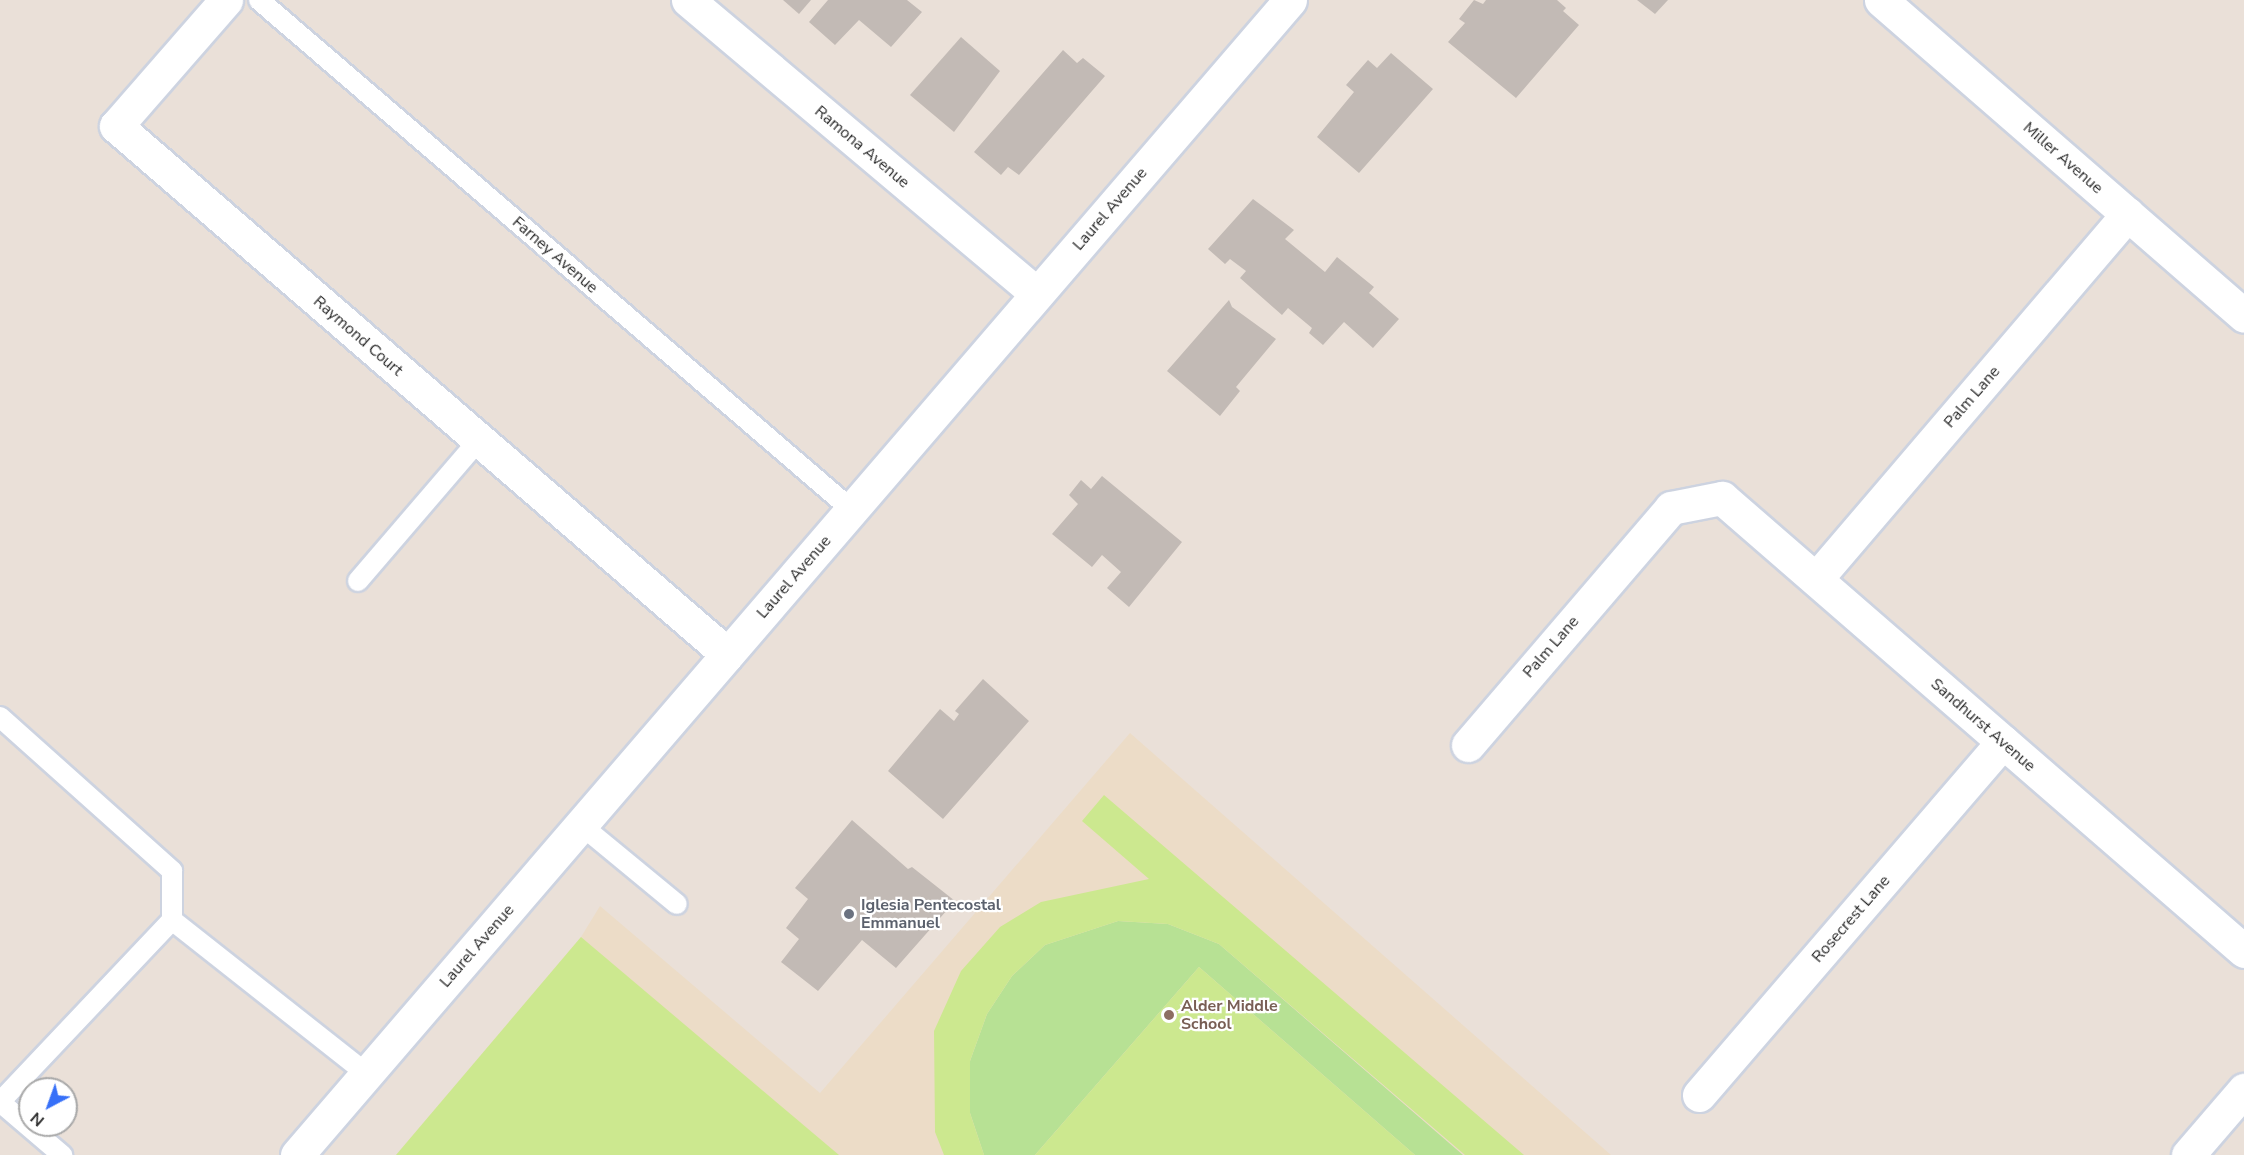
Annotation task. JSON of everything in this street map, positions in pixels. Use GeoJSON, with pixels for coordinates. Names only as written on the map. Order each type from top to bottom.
{"type":"FeatureCollection","features":[{"type":"Feature","properties":{"kind":"street","name":"Raymond Court"},"geometry":{"type":"LineString","coordinates":[[226,0],[116,126],[728,654]]}},
{"type":"Feature","properties":{"kind":"street","name":"Ramona Avenue"},"geometry":{"type":"LineString","coordinates":[[688,0],[1037,294]]}},
{"type":"Feature","properties":{"kind":"street","name":"Laurel Avenue"},"geometry":{"type":"LineString","coordinates":[[297,1155],[1290,0]]}},
{"type":"Feature","properties":{"kind":"street","name":"Miller Avenue"},"geometry":{"type":"LineString","coordinates":[[1881,0],[2244,315]]}},
{"type":"Feature","properties":{"kind":"street","name":"Palm Lane"},"geometry":{"type":"LineString","coordinates":[[1816,579],[2128,214]]}},
{"type":"Feature","properties":{"kind":"street","name":"Palm Lane"},"geometry":{"type":"LineString","coordinates":[[1468,745],[1671,508],[1722,498]]}},
{"type":"Feature","properties":{"kind":"street","name":"Sandhurst Avenue"},"geometry":{"type":"LineString","coordinates":[[1722,498],[2244,951]]}},
{"type":"Feature","properties":{"kind":"street","name":"Rosecrest Lane"},"geometry":{"type":"LineString","coordinates":[[1699,1095],[2003,742]]}},
{"type":"Feature","properties":{"kind":"street"},"geometry":{"type":"LineString","coordinates":[[2188,1155],[2244,1090]]}},
{"type":"Feature","properties":{"kind":"lane","name":"Farney Avenue"},"geometry":{"type":"LineString","coordinates":[[259,0],[852,510]]}},
{"type":"Feature","properties":{"kind":"lane"},"geometry":{"type":"LineString","coordinates":[[358,581],[479,440]]}},
{"type":"Feature","properties":{"kind":"lane"},"geometry":{"type":"LineString","coordinates":[[0,717],[172,871],[172,920],[0,1102],[62,1155]]}},
{"type":"Feature","properties":{"kind":"lane"},"geometry":{"type":"LineString","coordinates":[[580,825],[677,904]]}},
{"type":"Feature","properties":{"kind":"lane"},"geometry":{"type":"LineString","coordinates":[[172,920],[367,1074]]}},
{"type":"Feature","properties":{"kind":"shaded area","name":"Alder Middle School"},"geometry":{"type":"Polygon","coordinates":[[[1130,733],[1611,1155],[396,1155],[581,937],[600,906],[820,1093],[1130,733]]]}},
{"type":"Feature","properties":{"kind":"green space"},"geometry":{"type":"Polygon","coordinates":[[[1104,795],[1524,1155],[1465,1155],[1219,944],[1168,924],[1118,921],[1045,945],[1012,976],[987,1014],[970,1061],[970,1113],[984,1155],[944,1155],[935,1132],[934,1031],[961,971],[1000,927],[1041,902],[1149,879],[1082,821],[1104,795]]]}},
{"type":"Feature","properties":{"kind":"green space"},"geometry":{"type":"Polygon","coordinates":[[[1118,921],[1168,924],[1219,944],[1463,1155],[1415,1155],[1199,967],[1035,1155],[984,1155],[970,1113],[970,1061],[987,1014],[1012,976],[1045,945],[1118,921]]]}},
{"type":"Feature","properties":{"kind":"green space"},"geometry":{"type":"Polygon","coordinates":[[[581,937],[839,1155],[396,1155],[581,937]]]}},
{"type":"Feature","properties":{"kind":"green space"},"geometry":{"type":"Polygon","coordinates":[[[1199,967],[1415,1155],[1035,1155],[1199,967]]]}},
{"type":"Feature","properties":{"kind":"building"},"geometry":{"type":"Polygon","coordinates":[[[783,0],[811,0],[799,14],[783,0]]]}},
{"type":"Feature","properties":{"kind":"building"},"geometry":{"type":"Polygon","coordinates":[[[828,0],[907,0],[922,12],[891,47],[859,20],[835,45],[809,22],[828,0]]]}},
{"type":"Feature","properties":{"kind":"building"},"geometry":{"type":"Polygon","coordinates":[[[1474,0],[1483,4],[1486,0],[1557,0],[1566,8],[1563,11],[1579,25],[1516,98],[1448,42],[1465,23],[1459,19],[1474,0]]]}},
{"type":"Feature","properties":{"kind":"building"},"geometry":{"type":"Polygon","coordinates":[[[1637,0],[1668,0],[1655,14],[1637,0]]]}},
{"type":"Feature","properties":{"kind":"building"},"geometry":{"type":"Polygon","coordinates":[[[961,37],[1000,71],[954,132],[910,95],[961,37]]]}},
{"type":"Feature","properties":{"kind":"building"},"geometry":{"type":"Polygon","coordinates":[[[1063,50],[1077,63],[1083,58],[1105,76],[1019,175],[1008,167],[1001,175],[974,152],[1063,50]]]}},
{"type":"Feature","properties":{"kind":"building"},"geometry":{"type":"Polygon","coordinates":[[[1391,53],[1433,89],[1359,173],[1317,137],[1354,92],[1346,85],[1368,60],[1377,68],[1391,53]]]}},
{"type":"Feature","properties":{"kind":"building"},"geometry":{"type":"Polygon","coordinates":[[[1253,199],[1294,230],[1285,239],[1325,272],[1337,257],[1374,287],[1369,293],[1399,319],[1373,348],[1344,322],[1323,345],[1309,333],[1312,328],[1288,308],[1282,315],[1240,278],[1246,271],[1230,259],[1225,264],[1208,249],[1253,199]]]}},
{"type":"Feature","properties":{"kind":"building"},"geometry":{"type":"Polygon","coordinates":[[[1229,300],[1232,307],[1276,339],[1236,387],[1240,391],[1220,416],[1167,371],[1229,300]]]}},
{"type":"Feature","properties":{"kind":"building"},"geometry":{"type":"Polygon","coordinates":[[[1102,476],[1182,542],[1129,607],[1107,588],[1121,572],[1102,555],[1092,567],[1052,534],[1078,504],[1069,495],[1081,480],[1091,489],[1102,476]]]}},
{"type":"Feature","properties":{"kind":"building"},"geometry":{"type":"Polygon","coordinates":[[[983,679],[1029,721],[943,819],[888,771],[940,709],[954,721],[959,714],[955,711],[983,679]]]}},
{"type":"Feature","properties":{"kind":"building"},"geometry":{"type":"Polygon","coordinates":[[[852,820],[908,869],[912,867],[955,901],[896,968],[862,940],[818,991],[781,962],[799,939],[786,928],[808,899],[795,888],[852,820]]]}},
{"type":"Feature","properties":{"kind":"place","name":"Iglesia Pentecostal Emmanuel"},"geometry":{"type":"Point","coordinates":[849,914]}},
{"type":"Feature","properties":{"kind":"place","name":"Alder Middle School"},"geometry":{"type":"Point","coordinates":[1169,1015]}}]}
